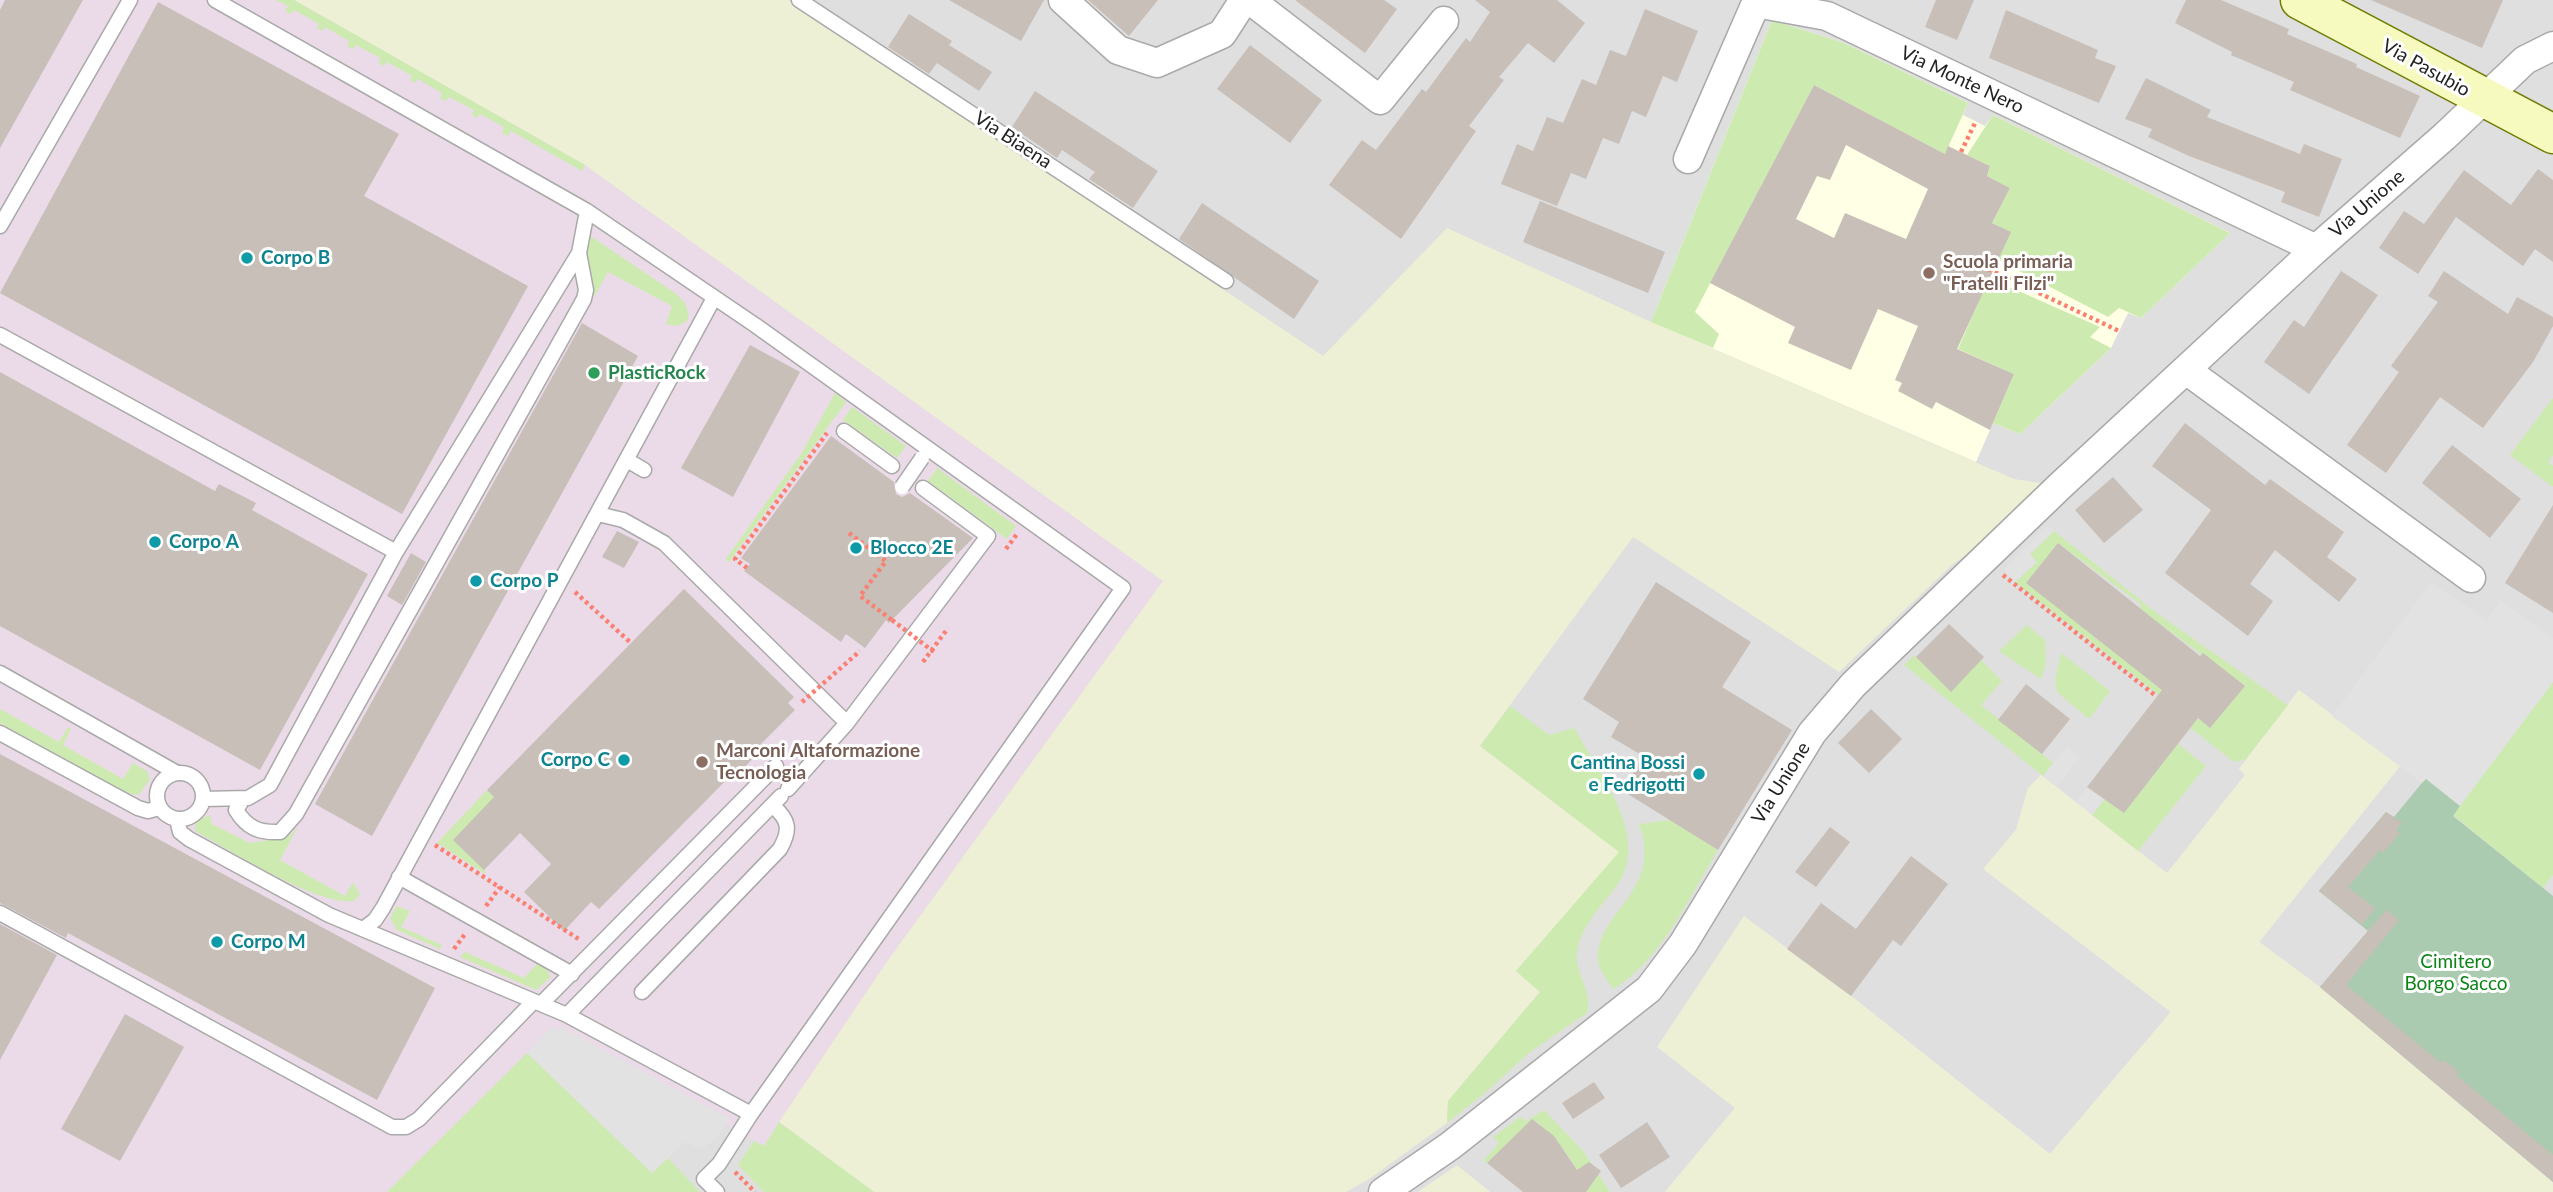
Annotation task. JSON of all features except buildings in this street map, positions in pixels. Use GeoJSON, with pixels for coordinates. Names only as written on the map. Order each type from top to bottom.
{"type":"FeatureCollection","features":[{"type":"Feature","properties":{"kind":"street"},"geometry":{"type":"LineString","coordinates":[[1063,0],[1118,50],[1157,63],[1222,34],[1244,0]]}},
{"type":"Feature","properties":{"kind":"street"},"geometry":{"type":"LineString","coordinates":[[1250,0],[1380,100],[1444,20]]}},
{"type":"Feature","properties":{"kind":"street","name":"Via Pasubio"},"geometry":{"type":"LineString","coordinates":[[2300,0],[2482,99],[2553,134]]}},
{"type":"Feature","properties":{"kind":"street","name":"Via Monte Nero"},"geometry":{"type":"LineString","coordinates":[[1688,159],[1756,4],[1825,8],[2316,249]]}},
{"type":"Feature","properties":{"kind":"street","name":"Via Unione"},"geometry":{"type":"LineString","coordinates":[[1383,1192],[1450,1146],[1649,989],[1683,944],[1812,733],[1838,701],[2064,482],[2316,249],[2445,136],[2525,60],[2553,46]]}},
{"type":"Feature","properties":{"kind":"street"},"geometry":{"type":"LineString","coordinates":[[2186,370],[2472,578]]}},
{"type":"Feature","properties":{"kind":"lane"},"geometry":{"type":"LineString","coordinates":[[0,226],[130,0]]}},
{"type":"Feature","properties":{"kind":"lane"},"geometry":{"type":"LineString","coordinates":[[215,0],[587,211],[855,396],[926,454],[1123,588],[751,1114],[719,1164],[704,1179],[717,1192]]}},
{"type":"Feature","properties":{"kind":"lane","name":"Via Biaena"},"geometry":{"type":"LineString","coordinates":[[799,0],[1226,281]]}},
{"type":"Feature","properties":{"kind":"lane"},"geometry":{"type":"LineString","coordinates":[[203,799],[243,799],[261,793],[277,774],[396,552],[579,254],[587,211]]}},
{"type":"Feature","properties":{"kind":"lane"},"geometry":{"type":"LineString","coordinates":[[243,799],[236,810],[254,830],[280,832],[296,814],[584,299],[585,281],[579,254]]}},
{"type":"Feature","properties":{"kind":"lane"},"geometry":{"type":"LineString","coordinates":[[363,929],[375,920],[399,877],[714,298]]}},
{"type":"Feature","properties":{"kind":"lane"},"geometry":{"type":"LineString","coordinates":[[0,335],[396,552]]}},
{"type":"Feature","properties":{"kind":"lane"},"geometry":{"type":"LineString","coordinates":[[844,431],[892,466]]}},
{"type":"Feature","properties":{"kind":"lane"},"geometry":{"type":"LineString","coordinates":[[902,487],[926,454]]}},
{"type":"Feature","properties":{"kind":"lane"},"geometry":{"type":"LineString","coordinates":[[626,460],[643,470]]}},
{"type":"Feature","properties":{"kind":"lane"},"geometry":{"type":"LineString","coordinates":[[567,1015],[781,797],[847,723],[988,536],[923,488]]}},
{"type":"Feature","properties":{"kind":"lane"},"geometry":{"type":"LineString","coordinates":[[598,514],[623,520],[664,543],[847,723]]}},
{"type":"Feature","properties":{"kind":"lane"},"geometry":{"type":"LineString","coordinates":[[0,673],[177,773],[191,776],[202,785],[203,799],[191,814],[177,819]]}},
{"type":"Feature","properties":{"kind":"lane"},"geometry":{"type":"LineString","coordinates":[[0,733],[138,808],[148,811],[159,808]]}},
{"type":"Feature","properties":{"kind":"lane"},"geometry":{"type":"LineString","coordinates":[[0,913],[376,1120],[392,1127],[406,1127],[455,1085],[537,1003],[572,974],[776,766]]}},
{"type":"Feature","properties":{"kind":"lane"},"geometry":{"type":"LineString","coordinates":[[177,773],[170,775],[160,787],[157,801],[159,808],[177,819],[180,832],[189,839],[329,915],[567,1015],[751,1114]]}},
{"type":"Feature","properties":{"kind":"lane"},"geometry":{"type":"LineString","coordinates":[[642,992],[780,849],[789,829],[781,797]]}},
{"type":"Feature","properties":{"kind":"lane"},"geometry":{"type":"LineString","coordinates":[[399,877],[572,974]]}},
{"type":"Feature","properties":{"kind":"path"},"geometry":{"type":"LineString","coordinates":[[1961,152],[1976,121]]}},
{"type":"Feature","properties":{"kind":"path"},"geometry":{"type":"LineString","coordinates":[[1963,257],[2119,331]]}},
{"type":"Feature","properties":{"kind":"path"},"geometry":{"type":"LineString","coordinates":[[747,568],[735,559],[855,396]]}},
{"type":"Feature","properties":{"kind":"path"},"geometry":{"type":"LineString","coordinates":[[1006,549],[1020,530]]}},
{"type":"Feature","properties":{"kind":"path"},"geometry":{"type":"LineString","coordinates":[[849,533],[886,561],[860,596],[934,652]]}},
{"type":"Feature","properties":{"kind":"path"},"geometry":{"type":"LineString","coordinates":[[2001,574],[2157,696]]}},
{"type":"Feature","properties":{"kind":"path"},"geometry":{"type":"LineString","coordinates":[[566,603],[579,580]]}},
{"type":"Feature","properties":{"kind":"path"},"geometry":{"type":"LineString","coordinates":[[573,590],[631,643]]}},
{"type":"Feature","properties":{"kind":"path"},"geometry":{"type":"LineString","coordinates":[[923,662],[948,628]]}},
{"type":"Feature","properties":{"kind":"path"},"geometry":{"type":"LineString","coordinates":[[793,693],[802,702],[860,650]]}},
{"type":"Feature","properties":{"kind":"path"},"geometry":{"type":"LineString","coordinates":[[432,843],[583,943]]}},
{"type":"Feature","properties":{"kind":"path"},"geometry":{"type":"LineString","coordinates":[[486,906],[500,887]]}},
{"type":"Feature","properties":{"kind":"path"},"geometry":{"type":"LineString","coordinates":[[451,952],[465,934]]}},
{"type":"Feature","properties":{"kind":"path"},"geometry":{"type":"LineString","coordinates":[[735,1172],[755,1192]]}},
{"type":"Feature","properties":{"kind":"shaded area"},"geometry":{"type":"Polygon","coordinates":[[[0,0],[2553,0],[2553,1182],[2320,987],[2259,942],[2400,766],[2299,690],[2239,769],[2246,774],[2167,874],[2041,775],[2028,789],[2016,830],[1984,869],[2171,1012],[2050,1154],[1851,996],[1744,917],[1735,1108],[1665,1192],[1490,1192],[1457,1166],[1418,1192],[0,1192],[0,0]]]}},
{"type":"Feature","properties":{"kind":"shaded area"},"geometry":{"type":"Polygon","coordinates":[[[0,0],[294,0],[585,165],[1163,581],[886,963],[764,1146],[552,1028],[387,1192],[0,1192],[0,0]]]}},
{"type":"Feature","properties":{"kind":"shaded area"},"geometry":{"type":"Polygon","coordinates":[[[294,0],[788,0],[1323,356],[1447,228],[1651,322],[2014,479],[2060,486],[2039,508],[1954,563],[1839,672],[1633,537],[1480,746],[1620,852],[1516,971],[1540,992],[1448,1101],[1447,1123],[1369,1179],[1346,1192],[874,1192],[779,1122],[886,963],[1163,581],[585,165],[294,0]]]}},
{"type":"Feature","properties":{"kind":"shaded area","name":"Scuola primaria \"Fratelli Filzi\""},"geometry":{"type":"Polygon","coordinates":[[[1772,20],[1844,43],[1968,103],[1963,115],[1985,126],[1993,115],[2230,233],[2141,318],[2128,313],[2111,348],[2020,434],[1993,423],[1976,462],[1651,322],[1772,20]]]}},
{"type":"Feature","properties":{"kind":"shaded area"},"geometry":{"type":"Polygon","coordinates":[[[2049,525],[2054,531],[2030,554],[2037,562],[2015,582],[2003,570],[2049,525]]]}},
{"type":"Feature","properties":{"kind":"shaded area"},"geometry":{"type":"Polygon","coordinates":[[[2431,582],[2486,620],[2501,601],[2553,638],[2553,682],[2460,806],[2426,779],[2422,783],[2332,716],[2431,582]]]}},
{"type":"Feature","properties":{"kind":"shaded area"},"geometry":{"type":"Polygon","coordinates":[[[2299,690],[2400,766],[2259,942],[2320,987],[2553,1182],[2553,1192],[1665,1192],[1735,1108],[1657,1047],[1744,916],[1851,996],[2050,1154],[2171,1012],[1983,869],[2016,830],[2028,788],[2041,775],[2167,873],[2245,775],[2239,769],[2299,690]]]}},
{"type":"Feature","properties":{"kind":"shaded area"},"geometry":{"type":"Polygon","coordinates":[[[2067,746],[2080,757],[2057,787],[2043,776],[2067,746]]]}},
{"type":"Feature","properties":{"kind":"shaded area"},"geometry":{"type":"Polygon","coordinates":[[[2087,787],[2105,799],[2092,815],[2076,802],[2087,787]]]}},
{"type":"Feature","properties":{"kind":"shaded area"},"geometry":{"type":"Polygon","coordinates":[[[552,1027],[558,1031],[561,1027],[730,1119],[714,1141],[700,1149],[686,1142],[652,1173],[527,1053],[552,1027]]]}},
{"type":"Feature","properties":{"kind":"shaded area"},"geometry":{"type":"Polygon","coordinates":[[[1457,1165],[1490,1192],[1418,1192],[1457,1165]]]}},
{"type":"Feature","properties":{"kind":"green space"},"geometry":{"type":"Polygon","coordinates":[[[276,0],[294,0],[585,165],[582,171],[511,131],[508,136],[502,133],[504,127],[480,114],[477,118],[472,115],[474,110],[449,97],[446,101],[440,98],[442,93],[418,79],[415,83],[410,80],[412,76],[387,62],[384,66],[379,63],[380,58],[356,45],[353,49],[347,46],[349,41],[325,27],[322,31],[317,28],[319,24],[294,10],[291,14],[285,11],[288,6],[276,0]]]}},
{"type":"Feature","properties":{"kind":"green space"},"geometry":{"type":"Polygon","coordinates":[[[1772,20],[1844,43],[1968,103],[1945,154],[1814,85],[1695,312],[1719,334],[1713,348],[1651,322],[1772,20]]]}},
{"type":"Feature","properties":{"kind":"green space"},"geometry":{"type":"Polygon","coordinates":[[[1993,115],[2230,233],[2141,318],[2119,308],[2108,317],[1998,260],[2010,232],[1992,223],[2010,188],[1987,176],[1990,166],[1967,155],[1993,115]]]}},
{"type":"Feature","properties":{"kind":"green space"},"geometry":{"type":"Polygon","coordinates":[[[586,233],[675,293],[685,303],[689,315],[686,322],[676,326],[666,324],[672,306],[608,272],[594,297],[593,281],[583,264],[586,233]]]}},
{"type":"Feature","properties":{"kind":"green space"},"geometry":{"type":"Polygon","coordinates":[[[1989,278],[2100,327],[2090,337],[2111,348],[2020,434],[1993,423],[2014,374],[1958,349],[1989,278]]]}},
{"type":"Feature","properties":{"kind":"green space"},"geometry":{"type":"Polygon","coordinates":[[[835,393],[846,402],[729,562],[725,560],[801,454],[835,393]]]}},
{"type":"Feature","properties":{"kind":"green space"},"geometry":{"type":"Polygon","coordinates":[[[2553,398],[2553,455],[2548,462],[2553,466],[2553,487],[2510,455],[2553,398]]]}},
{"type":"Feature","properties":{"kind":"green space"},"geometry":{"type":"Polygon","coordinates":[[[852,407],[906,446],[897,458],[843,420],[852,407]]]}},
{"type":"Feature","properties":{"kind":"green space"},"geometry":{"type":"Polygon","coordinates":[[[937,468],[1016,526],[1007,539],[928,481],[937,468]]]}},
{"type":"Feature","properties":{"kind":"green space"},"geometry":{"type":"Polygon","coordinates":[[[2054,531],[2158,614],[2288,705],[2246,759],[2234,762],[2156,701],[2160,696],[2015,582],[2037,562],[2030,554],[2054,531]],[[2058,543],[2108,647],[2142,605],[2058,543]],[[2160,624],[2130,664],[2210,728],[2245,686],[2160,624]]]}},
{"type":"Feature","properties":{"kind":"green space"},"geometry":{"type":"Polygon","coordinates":[[[2027,625],[2045,640],[2046,664],[2041,679],[1999,651],[2027,625]]]}},
{"type":"Feature","properties":{"kind":"green space"},"geometry":{"type":"Polygon","coordinates":[[[2061,653],[2110,691],[2089,719],[2057,692],[2055,680],[2061,653]]]}},
{"type":"Feature","properties":{"kind":"green space"},"geometry":{"type":"Polygon","coordinates":[[[1914,655],[1951,691],[1981,660],[2002,681],[1981,705],[2053,763],[2043,776],[1904,665],[1914,655]]]}},
{"type":"Feature","properties":{"kind":"green space"},"geometry":{"type":"Polygon","coordinates":[[[2553,682],[2553,875],[2543,888],[2453,815],[2553,682]]]}},
{"type":"Feature","properties":{"kind":"green space"},"geometry":{"type":"Polygon","coordinates":[[[1510,706],[1549,735],[1574,728],[1618,806],[1628,849],[1625,869],[1615,888],[1582,934],[1579,943],[1577,960],[1588,998],[1587,1013],[1530,1052],[1447,1123],[1448,1101],[1540,992],[1516,971],[1619,852],[1480,746],[1510,706]]]}},
{"type":"Feature","properties":{"kind":"green space"},"geometry":{"type":"Polygon","coordinates":[[[0,709],[59,742],[68,727],[71,729],[63,745],[123,779],[133,763],[147,771],[150,779],[139,795],[127,793],[0,723],[0,709]]]}},
{"type":"Feature","properties":{"kind":"green space"},"geometry":{"type":"Polygon","coordinates":[[[2178,744],[2206,766],[2138,851],[2092,815],[2105,799],[2124,813],[2178,744]]]}},
{"type":"Feature","properties":{"kind":"green space","name":"Cimitero Borgo Sacco"},"geometry":{"type":"Polygon","coordinates":[[[2426,778],[2460,806],[2453,816],[2553,896],[2553,1182],[2320,987],[2368,931],[2319,891],[2386,812],[2394,817],[2426,778]]]}},
{"type":"Feature","properties":{"kind":"green space"},"geometry":{"type":"Polygon","coordinates":[[[487,790],[494,797],[484,870],[487,875],[437,843],[487,790]]]}},
{"type":"Feature","properties":{"kind":"green space"},"geometry":{"type":"Polygon","coordinates":[[[210,815],[212,824],[250,843],[288,837],[298,827],[280,860],[345,896],[353,882],[360,894],[354,901],[338,900],[318,895],[274,875],[195,831],[196,821],[210,815]]]}},
{"type":"Feature","properties":{"kind":"green space"},"geometry":{"type":"Polygon","coordinates":[[[1670,820],[1718,850],[1660,945],[1630,977],[1613,989],[1599,964],[1600,943],[1636,885],[1643,867],[1644,847],[1639,824],[1670,820]]]}},
{"type":"Feature","properties":{"kind":"green space"},"geometry":{"type":"Polygon","coordinates":[[[397,906],[410,911],[401,927],[442,945],[440,949],[397,930],[390,918],[397,906]]]}},
{"type":"Feature","properties":{"kind":"green space"},"geometry":{"type":"Polygon","coordinates":[[[465,952],[524,978],[537,964],[546,969],[551,977],[536,990],[460,957],[465,952]]]}},
{"type":"Feature","properties":{"kind":"green space"},"geometry":{"type":"Polygon","coordinates":[[[527,1053],[652,1173],[667,1157],[700,1192],[387,1192],[527,1053]]]}},
{"type":"Feature","properties":{"kind":"green space"},"geometry":{"type":"Polygon","coordinates":[[[1544,1110],[1584,1152],[1610,1192],[1586,1192],[1565,1151],[1533,1119],[1487,1163],[1484,1160],[1499,1143],[1493,1137],[1520,1117],[1526,1121],[1544,1110]]]}},
{"type":"Feature","properties":{"kind":"green space"},"geometry":{"type":"Polygon","coordinates":[[[779,1122],[874,1192],[764,1192],[738,1165],[754,1141],[764,1146],[779,1122]]]}},
{"type":"Feature","properties":{"kind":"place","name":"Corpo B"},"geometry":{"type":"Point","coordinates":[247,258]}},
{"type":"Feature","properties":{"kind":"place","name":"Scuola primaria \"Fratelli Filzi\""},"geometry":{"type":"Point","coordinates":[1929,273]}},
{"type":"Feature","properties":{"kind":"place","name":"PlasticRock"},"geometry":{"type":"Point","coordinates":[594,373]}},
{"type":"Feature","properties":{"kind":"place","name":"Corpo A"},"geometry":{"type":"Point","coordinates":[155,542]}},
{"type":"Feature","properties":{"kind":"place","name":"Blocco 2E"},"geometry":{"type":"Point","coordinates":[856,548]}},
{"type":"Feature","properties":{"kind":"place","name":"Corpo P"},"geometry":{"type":"Point","coordinates":[476,581]}},
{"type":"Feature","properties":{"kind":"place","name":"Corpo C"},"geometry":{"type":"Point","coordinates":[624,760]}},
{"type":"Feature","properties":{"kind":"place","name":"Marconi Altaformazione Tecnologia"},"geometry":{"type":"Point","coordinates":[702,762]}},
{"type":"Feature","properties":{"kind":"place","name":"Cantina Bossi e Fedrigotti"},"geometry":{"type":"Point","coordinates":[1699,774]}},
{"type":"Feature","properties":{"kind":"place","name":"Corpo M"},"geometry":{"type":"Point","coordinates":[217,942]}}]}
